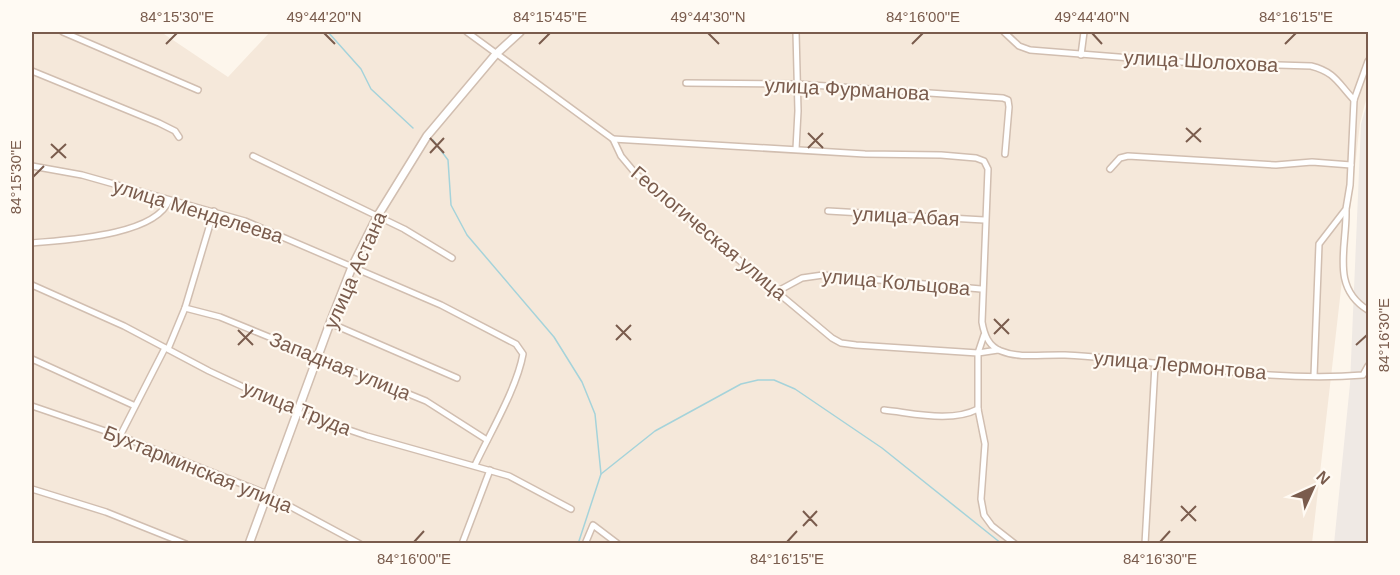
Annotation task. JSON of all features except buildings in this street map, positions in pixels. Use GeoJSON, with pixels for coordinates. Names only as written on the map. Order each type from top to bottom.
{"type":"FeatureCollection","features":[{"type":"Feature","properties":{"kind":"street"},"geometry":{"type":"LineString","coordinates":[[63,32],[198,90]]}},
{"type":"Feature","properties":{"kind":"street","name":"Геологическая улица"},"geometry":{"type":"LineString","coordinates":[[467,32],[613,139],[621,156],[636,174],[841,343]]}},
{"type":"Feature","properties":{"kind":"street","name":"улица Астана"},"geometry":{"type":"LineString","coordinates":[[249,543],[330,323],[352,267],[377,217],[427,136],[496,54],[520,32]]}},
{"type":"Feature","properties":{"kind":"street"},"geometry":{"type":"LineString","coordinates":[[796,32],[798,111],[796,149]]}},
{"type":"Feature","properties":{"kind":"street","name":"улица Шолохова"},"geometry":{"type":"LineString","coordinates":[[1004,32],[1019,46],[1030,51],[1181,62],[1311,66],[1326,70],[1335,76],[1354,100]]}},
{"type":"Feature","properties":{"kind":"street"},"geometry":{"type":"LineString","coordinates":[[1081,54],[1084,32]]}},
{"type":"Feature","properties":{"kind":"street"},"geometry":{"type":"LineString","coordinates":[[1368,61],[1354,100],[1342,275],[1349,292],[1358,304],[1368,310]]}},
{"type":"Feature","properties":{"kind":"street"},"geometry":{"type":"LineString","coordinates":[[32,71],[159,123],[175,131],[179,137]]}},
{"type":"Feature","properties":{"kind":"street","name":"улица Фурманова"},"geometry":{"type":"LineString","coordinates":[[686,83],[797,84],[989,96],[1008,100],[1005,154]]}},
{"type":"Feature","properties":{"kind":"street"},"geometry":{"type":"LineString","coordinates":[[613,139],[953,156],[984,161],[988,169],[981,289],[984,335],[978,353],[978,410],[985,444],[981,499],[984,515],[992,526],[1015,543]]}},
{"type":"Feature","properties":{"kind":"street"},"geometry":{"type":"LineString","coordinates":[[253,156],[404,229],[452,258]]}},
{"type":"Feature","properties":{"kind":"street"},"geometry":{"type":"LineString","coordinates":[[1110,169],[1120,158],[1128,156],[1276,165],[1312,162],[1351,165]]}},
{"type":"Feature","properties":{"kind":"street","name":"улица Менделеева"},"geometry":{"type":"LineString","coordinates":[[32,166],[82,175],[213,211],[277,233],[441,305],[516,344],[521,349],[522,363],[504,409],[487,440]]}},
{"type":"Feature","properties":{"kind":"street"},"geometry":{"type":"LineString","coordinates":[[32,243],[92,237],[146,222],[161,213],[169,200]]}},
{"type":"Feature","properties":{"kind":"street"},"geometry":{"type":"LineString","coordinates":[[1314,376],[1319,244],[1346,209]]}},
{"type":"Feature","properties":{"kind":"street"},"geometry":{"type":"LineString","coordinates":[[120,436],[133,405],[167,348],[185,308],[213,211]]}},
{"type":"Feature","properties":{"kind":"street","name":"улица Абая"},"geometry":{"type":"LineString","coordinates":[[828,211],[984,220]]}},
{"type":"Feature","properties":{"kind":"street","name":"улица Кольцова"},"geometry":{"type":"LineString","coordinates":[[778,291],[802,278],[823,275],[981,289]]}},
{"type":"Feature","properties":{"kind":"street","name":"улица Труда"},"geometry":{"type":"LineString","coordinates":[[32,285],[76,303],[255,394],[367,436],[490,470],[529,485],[571,509]]}},
{"type":"Feature","properties":{"kind":"street","name":"Западная улица"},"geometry":{"type":"LineString","coordinates":[[185,308],[220,317],[317,358],[372,377],[426,401],[487,440]]}},
{"type":"Feature","properties":{"kind":"street"},"geometry":{"type":"LineString","coordinates":[[330,323],[457,378]]}},
{"type":"Feature","properties":{"kind":"street"},"geometry":{"type":"LineString","coordinates":[[984,335],[998,350]]}},
{"type":"Feature","properties":{"kind":"street","name":"улица Лермонтова"},"geometry":{"type":"LineString","coordinates":[[841,343],[978,353],[998,350],[1011,354],[1065,355],[1155,365],[1314,376],[1362,375],[1368,366]]}},
{"type":"Feature","properties":{"kind":"street"},"geometry":{"type":"LineString","coordinates":[[32,359],[133,405]]}},
{"type":"Feature","properties":{"kind":"street"},"geometry":{"type":"LineString","coordinates":[[1144,543],[1155,365]]}},
{"type":"Feature","properties":{"kind":"street","name":"Бухтарминская улица"},"geometry":{"type":"LineString","coordinates":[[32,406],[120,436],[267,494],[360,543]]}},
{"type":"Feature","properties":{"kind":"street"},"geometry":{"type":"LineString","coordinates":[[884,410],[943,416],[963,415],[978,410]]}},
{"type":"Feature","properties":{"kind":"street"},"geometry":{"type":"LineString","coordinates":[[475,465],[487,440]]}},
{"type":"Feature","properties":{"kind":"street"},"geometry":{"type":"LineString","coordinates":[[462,543],[490,470]]}},
{"type":"Feature","properties":{"kind":"street"},"geometry":{"type":"LineString","coordinates":[[32,489],[106,512],[186,543]]}},
{"type":"Feature","properties":{"kind":"street"},"geometry":{"type":"LineString","coordinates":[[585,543],[593,525],[618,543]]}},
{"type":"Feature","properties":{"kind":"shaded area"},"geometry":{"type":"Polygon","coordinates":[[[32,32],[161,32],[228,77],[270,32],[1368,32],[1368,92],[1360,123],[1312,543],[32,543],[32,32]]]}},
{"type":"Feature","properties":{"kind":"shaded area"},"geometry":{"type":"Polygon","coordinates":[[[1368,100],[1368,543],[1334,544],[1350,384],[1361,124],[1368,100]]]}},
{"type":"Feature","properties":{"kind":"waterway"},"geometry":{"type":"LineString","coordinates":[[328,32],[361,69],[371,89],[413,128]]}},
{"type":"Feature","properties":{"kind":"waterway"},"geometry":{"type":"LineString","coordinates":[[433,140],[448,160],[451,205],[467,235],[554,337],[582,382],[595,414],[601,474]]}},
{"type":"Feature","properties":{"kind":"waterway"},"geometry":{"type":"LineString","coordinates":[[578,544],[601,474],[655,431],[741,384],[758,380],[774,380],[795,389],[882,448],[1002,544]]}}]}
